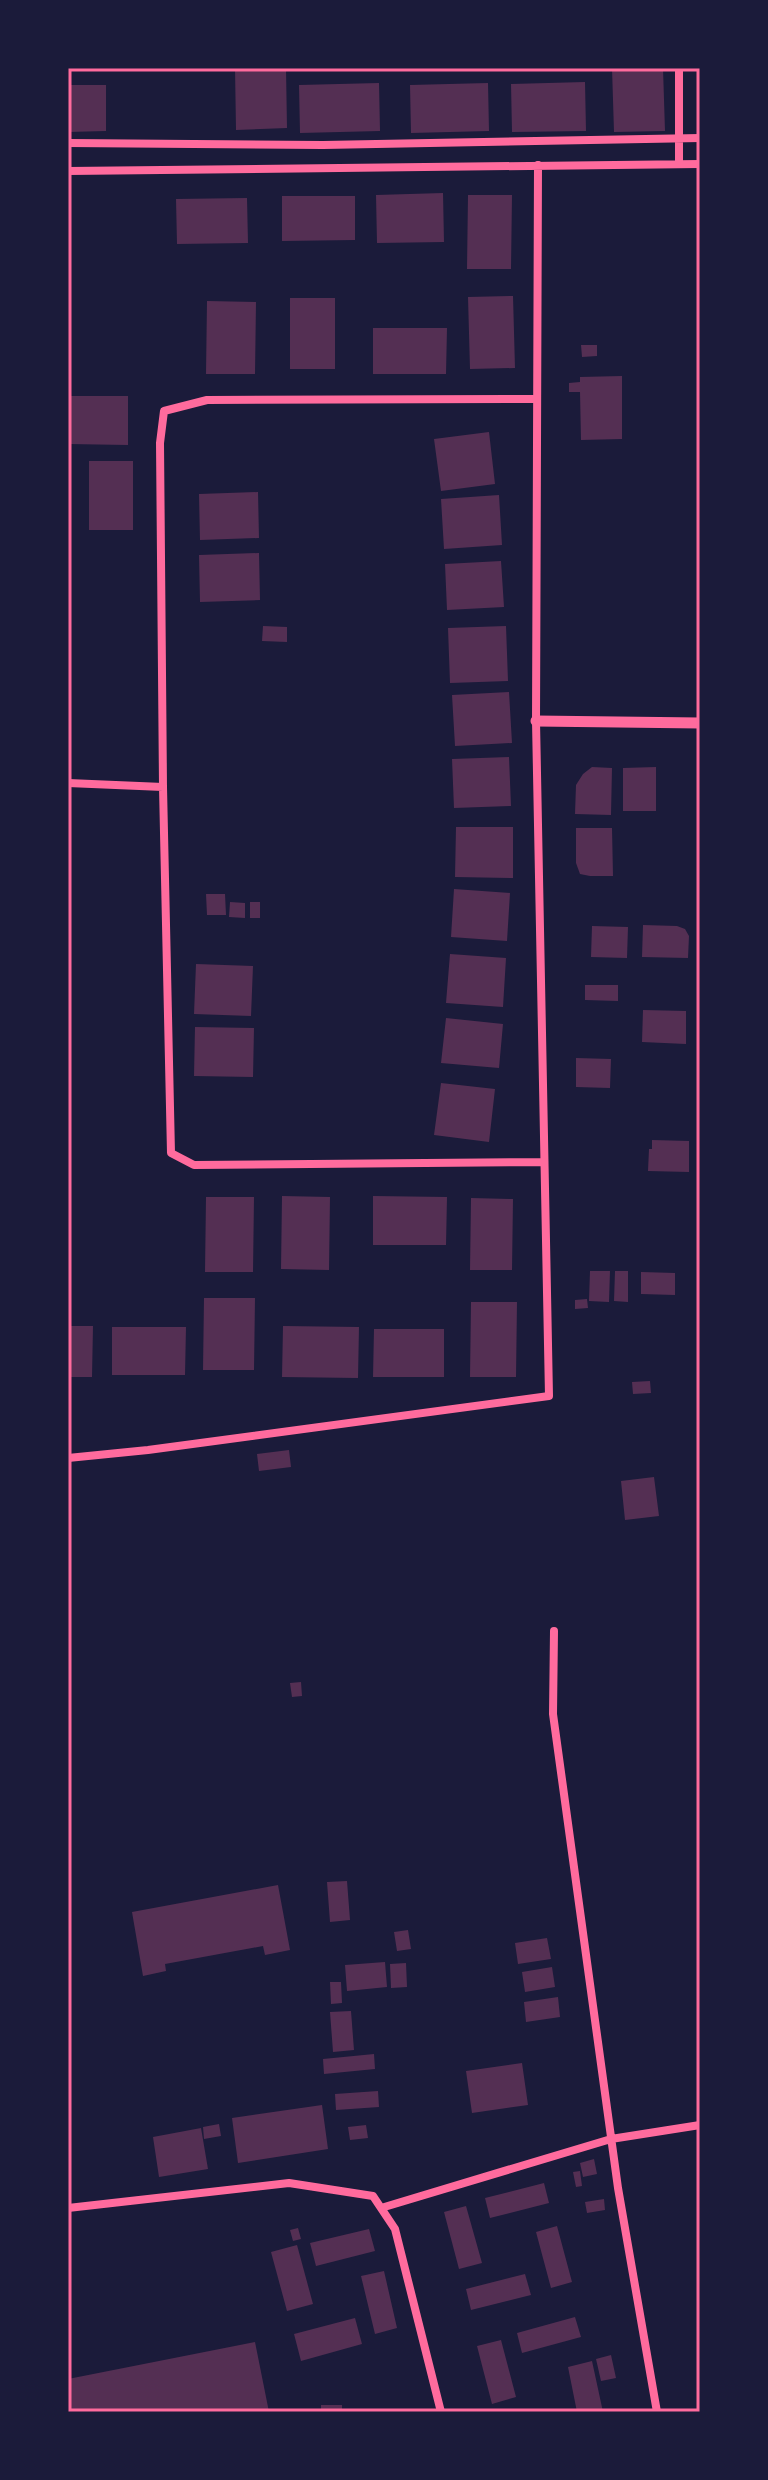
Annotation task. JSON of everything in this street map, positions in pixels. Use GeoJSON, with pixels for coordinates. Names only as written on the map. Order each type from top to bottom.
{"type":"FeatureCollection","features":[{"type":"Feature","properties":{"kind":"street"},"geometry":{"type":"LineString","coordinates":[[679,68],[679,163]]}},
{"type":"Feature","properties":{"kind":"street"},"geometry":{"type":"LineString","coordinates":[[68,143],[323,145],[700,138]]}},
{"type":"Feature","properties":{"kind":"street"},"geometry":{"type":"LineString","coordinates":[[68,171],[700,164]]}},
{"type":"Feature","properties":{"kind":"street"},"geometry":{"type":"LineString","coordinates":[[68,1458],[549,1396],[536,721],[538,165]]}},
{"type":"Feature","properties":{"kind":"street"},"geometry":{"type":"LineString","coordinates":[[537,399],[207,400],[164,411],[160,443],[171,1153],[194,1165],[543,1162]]}},
{"type":"Feature","properties":{"kind":"street"},"geometry":{"type":"LineString","coordinates":[[536,721],[700,723]]}},
{"type":"Feature","properties":{"kind":"street"},"geometry":{"type":"LineString","coordinates":[[68,783],[163,787]]}},
{"type":"Feature","properties":{"kind":"street"},"geometry":{"type":"LineString","coordinates":[[554,1631],[553,1714],[611,2139],[657,2412]]}},
{"type":"Feature","properties":{"kind":"street"},"geometry":{"type":"LineString","coordinates":[[381,2208],[611,2139],[700,2125]]}},
{"type":"Feature","properties":{"kind":"street"},"geometry":{"type":"LineString","coordinates":[[68,2208],[289,2183],[373,2196],[395,2229],[441,2412]]}},
{"type":"Feature","properties":{"kind":"building"},"geometry":{"type":"Polygon","coordinates":[[[235,68],[286,68],[287,128],[236,130],[235,68]]]}},
{"type":"Feature","properties":{"kind":"building"},"geometry":{"type":"Polygon","coordinates":[[[612,68],[663,68],[665,131],[614,132],[612,68]]]}},
{"type":"Feature","properties":{"kind":"building"},"geometry":{"type":"Polygon","coordinates":[[[585,82],[586,131],[512,132],[511,84],[585,82]]]}},
{"type":"Feature","properties":{"kind":"building"},"geometry":{"type":"Polygon","coordinates":[[[379,83],[380,131],[300,133],[299,85],[379,83]]]}},
{"type":"Feature","properties":{"kind":"building"},"geometry":{"type":"Polygon","coordinates":[[[488,83],[489,131],[411,133],[410,85],[488,83]]]}},
{"type":"Feature","properties":{"kind":"building"},"geometry":{"type":"Polygon","coordinates":[[[68,85],[106,85],[106,131],[68,132],[68,85]]]}},
{"type":"Feature","properties":{"kind":"building"},"geometry":{"type":"Polygon","coordinates":[[[443,193],[444,242],[377,243],[376,195],[443,193]]]}},
{"type":"Feature","properties":{"kind":"building"},"geometry":{"type":"Polygon","coordinates":[[[468,195],[512,195],[511,269],[467,269],[468,195]]]}},
{"type":"Feature","properties":{"kind":"building"},"geometry":{"type":"Polygon","coordinates":[[[282,196],[355,196],[355,240],[282,241],[282,196]]]}},
{"type":"Feature","properties":{"kind":"building"},"geometry":{"type":"Polygon","coordinates":[[[247,198],[248,243],[177,244],[176,199],[247,198]]]}},
{"type":"Feature","properties":{"kind":"building"},"geometry":{"type":"Polygon","coordinates":[[[513,296],[515,368],[470,369],[468,297],[513,296]]]}},
{"type":"Feature","properties":{"kind":"building"},"geometry":{"type":"Polygon","coordinates":[[[290,298],[335,298],[335,369],[290,369],[290,298]]]}},
{"type":"Feature","properties":{"kind":"building"},"geometry":{"type":"Polygon","coordinates":[[[207,301],[256,302],[255,374],[206,374],[207,301]]]}},
{"type":"Feature","properties":{"kind":"building"},"geometry":{"type":"Polygon","coordinates":[[[373,328],[447,328],[446,374],[373,374],[373,328]]]}},
{"type":"Feature","properties":{"kind":"building"},"geometry":{"type":"Polygon","coordinates":[[[581,345],[597,345],[597,356],[582,357],[581,345]]]}},
{"type":"Feature","properties":{"kind":"building"},"geometry":{"type":"Polygon","coordinates":[[[622,376],[622,439],[581,440],[580,392],[569,392],[569,383],[580,382],[580,377],[622,376]]]}},
{"type":"Feature","properties":{"kind":"building"},"geometry":{"type":"Polygon","coordinates":[[[68,396],[128,396],[128,445],[68,444],[68,396]]]}},
{"type":"Feature","properties":{"kind":"building"},"geometry":{"type":"Polygon","coordinates":[[[489,432],[495,484],[441,491],[434,439],[489,432]]]}},
{"type":"Feature","properties":{"kind":"building"},"geometry":{"type":"Polygon","coordinates":[[[89,461],[133,461],[133,530],[89,530],[89,461]]]}},
{"type":"Feature","properties":{"kind":"building"},"geometry":{"type":"Polygon","coordinates":[[[258,492],[259,538],[200,540],[199,494],[258,492]]]}},
{"type":"Feature","properties":{"kind":"building"},"geometry":{"type":"Polygon","coordinates":[[[499,495],[502,545],[444,549],[441,499],[499,495]]]}},
{"type":"Feature","properties":{"kind":"building"},"geometry":{"type":"Polygon","coordinates":[[[259,553],[260,600],[200,602],[199,555],[259,553]]]}},
{"type":"Feature","properties":{"kind":"building"},"geometry":{"type":"Polygon","coordinates":[[[501,561],[504,607],[447,610],[445,564],[501,561]]]}},
{"type":"Feature","properties":{"kind":"building"},"geometry":{"type":"Polygon","coordinates":[[[263,626],[287,627],[287,642],[262,641],[263,626]]]}},
{"type":"Feature","properties":{"kind":"building"},"geometry":{"type":"Polygon","coordinates":[[[506,626],[508,681],[450,683],[448,628],[506,626]]]}},
{"type":"Feature","properties":{"kind":"building"},"geometry":{"type":"Polygon","coordinates":[[[509,692],[512,743],[455,746],[452,695],[509,692]]]}},
{"type":"Feature","properties":{"kind":"building"},"geometry":{"type":"Polygon","coordinates":[[[509,757],[511,806],[454,808],[452,759],[509,757]]]}},
{"type":"Feature","properties":{"kind":"building"},"geometry":{"type":"Polygon","coordinates":[[[592,767],[612,768],[611,815],[575,814],[576,785],[592,767]]]}},
{"type":"Feature","properties":{"kind":"building"},"geometry":{"type":"Polygon","coordinates":[[[656,767],[656,811],[623,811],[623,768],[656,767]]]}},
{"type":"Feature","properties":{"kind":"building"},"geometry":{"type":"Polygon","coordinates":[[[456,827],[513,827],[513,878],[455,877],[456,827]]]}},
{"type":"Feature","properties":{"kind":"building"},"geometry":{"type":"Polygon","coordinates":[[[576,828],[612,828],[613,876],[580,874],[576,863],[576,828]]]}},
{"type":"Feature","properties":{"kind":"building"},"geometry":{"type":"Polygon","coordinates":[[[454,889],[510,893],[507,941],[451,937],[454,889]]]}},
{"type":"Feature","properties":{"kind":"building"},"geometry":{"type":"Polygon","coordinates":[[[206,894],[225,894],[226,915],[207,915],[206,894]]]}},
{"type":"Feature","properties":{"kind":"building"},"geometry":{"type":"Polygon","coordinates":[[[230,902],[245,903],[245,918],[229,917],[230,902]]]}},
{"type":"Feature","properties":{"kind":"building"},"geometry":{"type":"Polygon","coordinates":[[[250,902],[260,902],[260,918],[250,918],[250,902]]]}},
{"type":"Feature","properties":{"kind":"building"},"geometry":{"type":"Polygon","coordinates":[[[643,925],[685,929],[689,936],[688,958],[642,957],[643,925]]]}},
{"type":"Feature","properties":{"kind":"building"},"geometry":{"type":"Polygon","coordinates":[[[592,926],[628,927],[627,958],[591,957],[592,926]]]}},
{"type":"Feature","properties":{"kind":"building"},"geometry":{"type":"Polygon","coordinates":[[[450,954],[506,958],[503,1007],[446,1003],[450,954]]]}},
{"type":"Feature","properties":{"kind":"building"},"geometry":{"type":"Polygon","coordinates":[[[196,964],[253,966],[251,1016],[194,1014],[196,964]]]}},
{"type":"Feature","properties":{"kind":"building"},"geometry":{"type":"Polygon","coordinates":[[[585,985],[618,985],[618,1001],[585,1000],[585,985]]]}},
{"type":"Feature","properties":{"kind":"building"},"geometry":{"type":"Polygon","coordinates":[[[643,1010],[686,1011],[686,1044],[642,1042],[643,1010]]]}},
{"type":"Feature","properties":{"kind":"building"},"geometry":{"type":"Polygon","coordinates":[[[446,1018],[503,1024],[499,1068],[441,1063],[446,1018]]]}},
{"type":"Feature","properties":{"kind":"building"},"geometry":{"type":"Polygon","coordinates":[[[195,1027],[254,1028],[253,1077],[194,1076],[195,1027]]]}},
{"type":"Feature","properties":{"kind":"building"},"geometry":{"type":"Polygon","coordinates":[[[576,1058],[611,1059],[610,1088],[576,1087],[576,1058]]]}},
{"type":"Feature","properties":{"kind":"building"},"geometry":{"type":"Polygon","coordinates":[[[441,1083],[495,1089],[489,1142],[434,1135],[441,1083]]]}},
{"type":"Feature","properties":{"kind":"building"},"geometry":{"type":"Polygon","coordinates":[[[652,1140],[689,1141],[689,1172],[648,1171],[652,1140]]]}},
{"type":"Feature","properties":{"kind":"building"},"geometry":{"type":"Polygon","coordinates":[[[282,1196],[330,1197],[329,1270],[281,1269],[282,1196]]]}},
{"type":"Feature","properties":{"kind":"building"},"geometry":{"type":"Polygon","coordinates":[[[373,1196],[447,1197],[446,1245],[373,1245],[373,1196]]]}},
{"type":"Feature","properties":{"kind":"building"},"geometry":{"type":"Polygon","coordinates":[[[206,1197],[254,1197],[253,1272],[205,1272],[206,1197]]]}},
{"type":"Feature","properties":{"kind":"building"},"geometry":{"type":"Polygon","coordinates":[[[471,1198],[513,1199],[512,1270],[470,1270],[471,1198]]]}},
{"type":"Feature","properties":{"kind":"building"},"geometry":{"type":"Polygon","coordinates":[[[590,1271],[610,1271],[609,1302],[589,1301],[590,1271]]]}},
{"type":"Feature","properties":{"kind":"building"},"geometry":{"type":"Polygon","coordinates":[[[615,1271],[628,1271],[628,1302],[614,1301],[615,1271]]]}},
{"type":"Feature","properties":{"kind":"building"},"geometry":{"type":"Polygon","coordinates":[[[641,1272],[675,1273],[675,1295],[641,1294],[641,1272]]]}},
{"type":"Feature","properties":{"kind":"building"},"geometry":{"type":"Polygon","coordinates":[[[204,1298],[255,1298],[254,1370],[203,1370],[204,1298]]]}},
{"type":"Feature","properties":{"kind":"building"},"geometry":{"type":"Polygon","coordinates":[[[587,1299],[588,1308],[575,1309],[575,1300],[587,1299]]]}},
{"type":"Feature","properties":{"kind":"building"},"geometry":{"type":"Polygon","coordinates":[[[471,1302],[517,1302],[516,1377],[470,1377],[471,1302]]]}},
{"type":"Feature","properties":{"kind":"building"},"geometry":{"type":"Polygon","coordinates":[[[68,1326],[93,1326],[92,1377],[68,1377],[68,1326]]]}},
{"type":"Feature","properties":{"kind":"building"},"geometry":{"type":"Polygon","coordinates":[[[283,1326],[359,1327],[358,1378],[282,1377],[283,1326]]]}},
{"type":"Feature","properties":{"kind":"building"},"geometry":{"type":"Polygon","coordinates":[[[112,1327],[186,1327],[185,1375],[112,1375],[112,1327]]]}},
{"type":"Feature","properties":{"kind":"building"},"geometry":{"type":"Polygon","coordinates":[[[374,1329],[444,1329],[444,1377],[373,1377],[374,1329]]]}},
{"type":"Feature","properties":{"kind":"building"},"geometry":{"type":"Polygon","coordinates":[[[650,1381],[651,1393],[633,1394],[632,1382],[650,1381]]]}},
{"type":"Feature","properties":{"kind":"building"},"geometry":{"type":"Polygon","coordinates":[[[289,1450],[291,1467],[259,1471],[257,1454],[289,1450]]]}},
{"type":"Feature","properties":{"kind":"building"},"geometry":{"type":"Polygon","coordinates":[[[654,1477],[659,1516],[625,1520],[621,1481],[654,1477]]]}},
{"type":"Feature","properties":{"kind":"building"},"geometry":{"type":"Polygon","coordinates":[[[301,1682],[302,1696],[292,1697],[290,1683],[301,1682]]]}},
{"type":"Feature","properties":{"kind":"building"},"geometry":{"type":"Polygon","coordinates":[[[347,1881],[350,1920],[330,1922],[327,1882],[347,1881]]]}},
{"type":"Feature","properties":{"kind":"building"},"geometry":{"type":"Polygon","coordinates":[[[278,1885],[290,1950],[265,1955],[263,1946],[165,1964],[166,1971],[143,1976],[132,1912],[278,1885]]]}},
{"type":"Feature","properties":{"kind":"building"},"geometry":{"type":"Polygon","coordinates":[[[408,1930],[411,1949],[397,1951],[394,1932],[408,1930]]]}},
{"type":"Feature","properties":{"kind":"building"},"geometry":{"type":"Polygon","coordinates":[[[547,1938],[551,1959],[518,1964],[515,1943],[547,1938]]]}},
{"type":"Feature","properties":{"kind":"building"},"geometry":{"type":"Polygon","coordinates":[[[385,1962],[387,1987],[347,1991],[345,1965],[385,1962]]]}},
{"type":"Feature","properties":{"kind":"building"},"geometry":{"type":"Polygon","coordinates":[[[406,1963],[407,1987],[391,1988],[390,1964],[406,1963]]]}},
{"type":"Feature","properties":{"kind":"building"},"geometry":{"type":"Polygon","coordinates":[[[552,1967],[555,1987],[525,1992],[522,1972],[552,1967]]]}},
{"type":"Feature","properties":{"kind":"building"},"geometry":{"type":"Polygon","coordinates":[[[330,1982],[341,1982],[342,2003],[331,2004],[330,1982]]]}},
{"type":"Feature","properties":{"kind":"building"},"geometry":{"type":"Polygon","coordinates":[[[558,1997],[560,2017],[526,2022],[524,2002],[558,1997]]]}},
{"type":"Feature","properties":{"kind":"building"},"geometry":{"type":"Polygon","coordinates":[[[351,2011],[354,2050],[333,2052],[330,2012],[351,2011]]]}},
{"type":"Feature","properties":{"kind":"building"},"geometry":{"type":"Polygon","coordinates":[[[374,2054],[375,2069],[324,2074],[323,2059],[374,2054]]]}},
{"type":"Feature","properties":{"kind":"building"},"geometry":{"type":"Polygon","coordinates":[[[522,2063],[528,2105],[472,2113],[466,2071],[522,2063]]]}},
{"type":"Feature","properties":{"kind":"building"},"geometry":{"type":"Polygon","coordinates":[[[378,2091],[379,2107],[336,2110],[335,2094],[378,2091]]]}},
{"type":"Feature","properties":{"kind":"building"},"geometry":{"type":"Polygon","coordinates":[[[322,2105],[328,2149],[238,2163],[232,2118],[322,2105]]]}},
{"type":"Feature","properties":{"kind":"building"},"geometry":{"type":"Polygon","coordinates":[[[219,2124],[221,2136],[204,2139],[203,2127],[219,2124]]]}},
{"type":"Feature","properties":{"kind":"building"},"geometry":{"type":"Polygon","coordinates":[[[366,2125],[368,2138],[350,2140],[348,2127],[366,2125]]]}},
{"type":"Feature","properties":{"kind":"building"},"geometry":{"type":"Polygon","coordinates":[[[201,2128],[208,2169],[159,2177],[153,2137],[201,2128]]]}},
{"type":"Feature","properties":{"kind":"building"},"geometry":{"type":"Polygon","coordinates":[[[594,2159],[597,2174],[583,2177],[580,2163],[594,2159]]]}},
{"type":"Feature","properties":{"kind":"building"},"geometry":{"type":"Polygon","coordinates":[[[580,2171],[582,2186],[576,2187],[573,2172],[580,2171]]]}},
{"type":"Feature","properties":{"kind":"building"},"geometry":{"type":"Polygon","coordinates":[[[544,2183],[549,2203],[490,2218],[485,2198],[544,2183]]]}},
{"type":"Feature","properties":{"kind":"building"},"geometry":{"type":"Polygon","coordinates":[[[604,2199],[605,2210],[587,2213],[585,2202],[604,2199]]]}},
{"type":"Feature","properties":{"kind":"building"},"geometry":{"type":"Polygon","coordinates":[[[466,2206],[482,2263],[459,2269],[444,2212],[466,2206]]]}},
{"type":"Feature","properties":{"kind":"building"},"geometry":{"type":"Polygon","coordinates":[[[557,2226],[572,2282],[551,2288],[536,2232],[557,2226]]]}},
{"type":"Feature","properties":{"kind":"building"},"geometry":{"type":"Polygon","coordinates":[[[298,2228],[301,2239],[293,2241],[290,2230],[298,2228]]]}},
{"type":"Feature","properties":{"kind":"building"},"geometry":{"type":"Polygon","coordinates":[[[369,2229],[375,2251],[316,2266],[310,2243],[369,2229]]]}},
{"type":"Feature","properties":{"kind":"building"},"geometry":{"type":"Polygon","coordinates":[[[297,2245],[313,2304],[287,2311],[271,2252],[297,2245]]]}},
{"type":"Feature","properties":{"kind":"building"},"geometry":{"type":"Polygon","coordinates":[[[384,2271],[397,2328],[375,2334],[361,2276],[384,2271]]]}},
{"type":"Feature","properties":{"kind":"building"},"geometry":{"type":"Polygon","coordinates":[[[525,2274],[531,2295],[471,2310],[466,2289],[525,2274]]]}},
{"type":"Feature","properties":{"kind":"building"},"geometry":{"type":"Polygon","coordinates":[[[575,2317],[581,2337],[522,2353],[517,2333],[575,2317]]]}},
{"type":"Feature","properties":{"kind":"building"},"geometry":{"type":"Polygon","coordinates":[[[355,2318],[362,2344],[301,2361],[294,2334],[355,2318]]]}},
{"type":"Feature","properties":{"kind":"building"},"geometry":{"type":"Polygon","coordinates":[[[501,2340],[516,2397],[492,2404],[477,2346],[501,2340]]]}},
{"type":"Feature","properties":{"kind":"building"},"geometry":{"type":"Polygon","coordinates":[[[255,2342],[269,2412],[68,2412],[68,2379],[255,2342]]]}},
{"type":"Feature","properties":{"kind":"building"},"geometry":{"type":"Polygon","coordinates":[[[611,2355],[616,2378],[601,2381],[596,2359],[611,2355]]]}},
{"type":"Feature","properties":{"kind":"building"},"geometry":{"type":"Polygon","coordinates":[[[592,2361],[603,2412],[577,2412],[568,2367],[592,2361]]]}},
{"type":"Feature","properties":{"kind":"building"},"geometry":{"type":"Polygon","coordinates":[[[321,2405],[342,2405],[342,2412],[321,2412],[321,2405]]]}}]}
